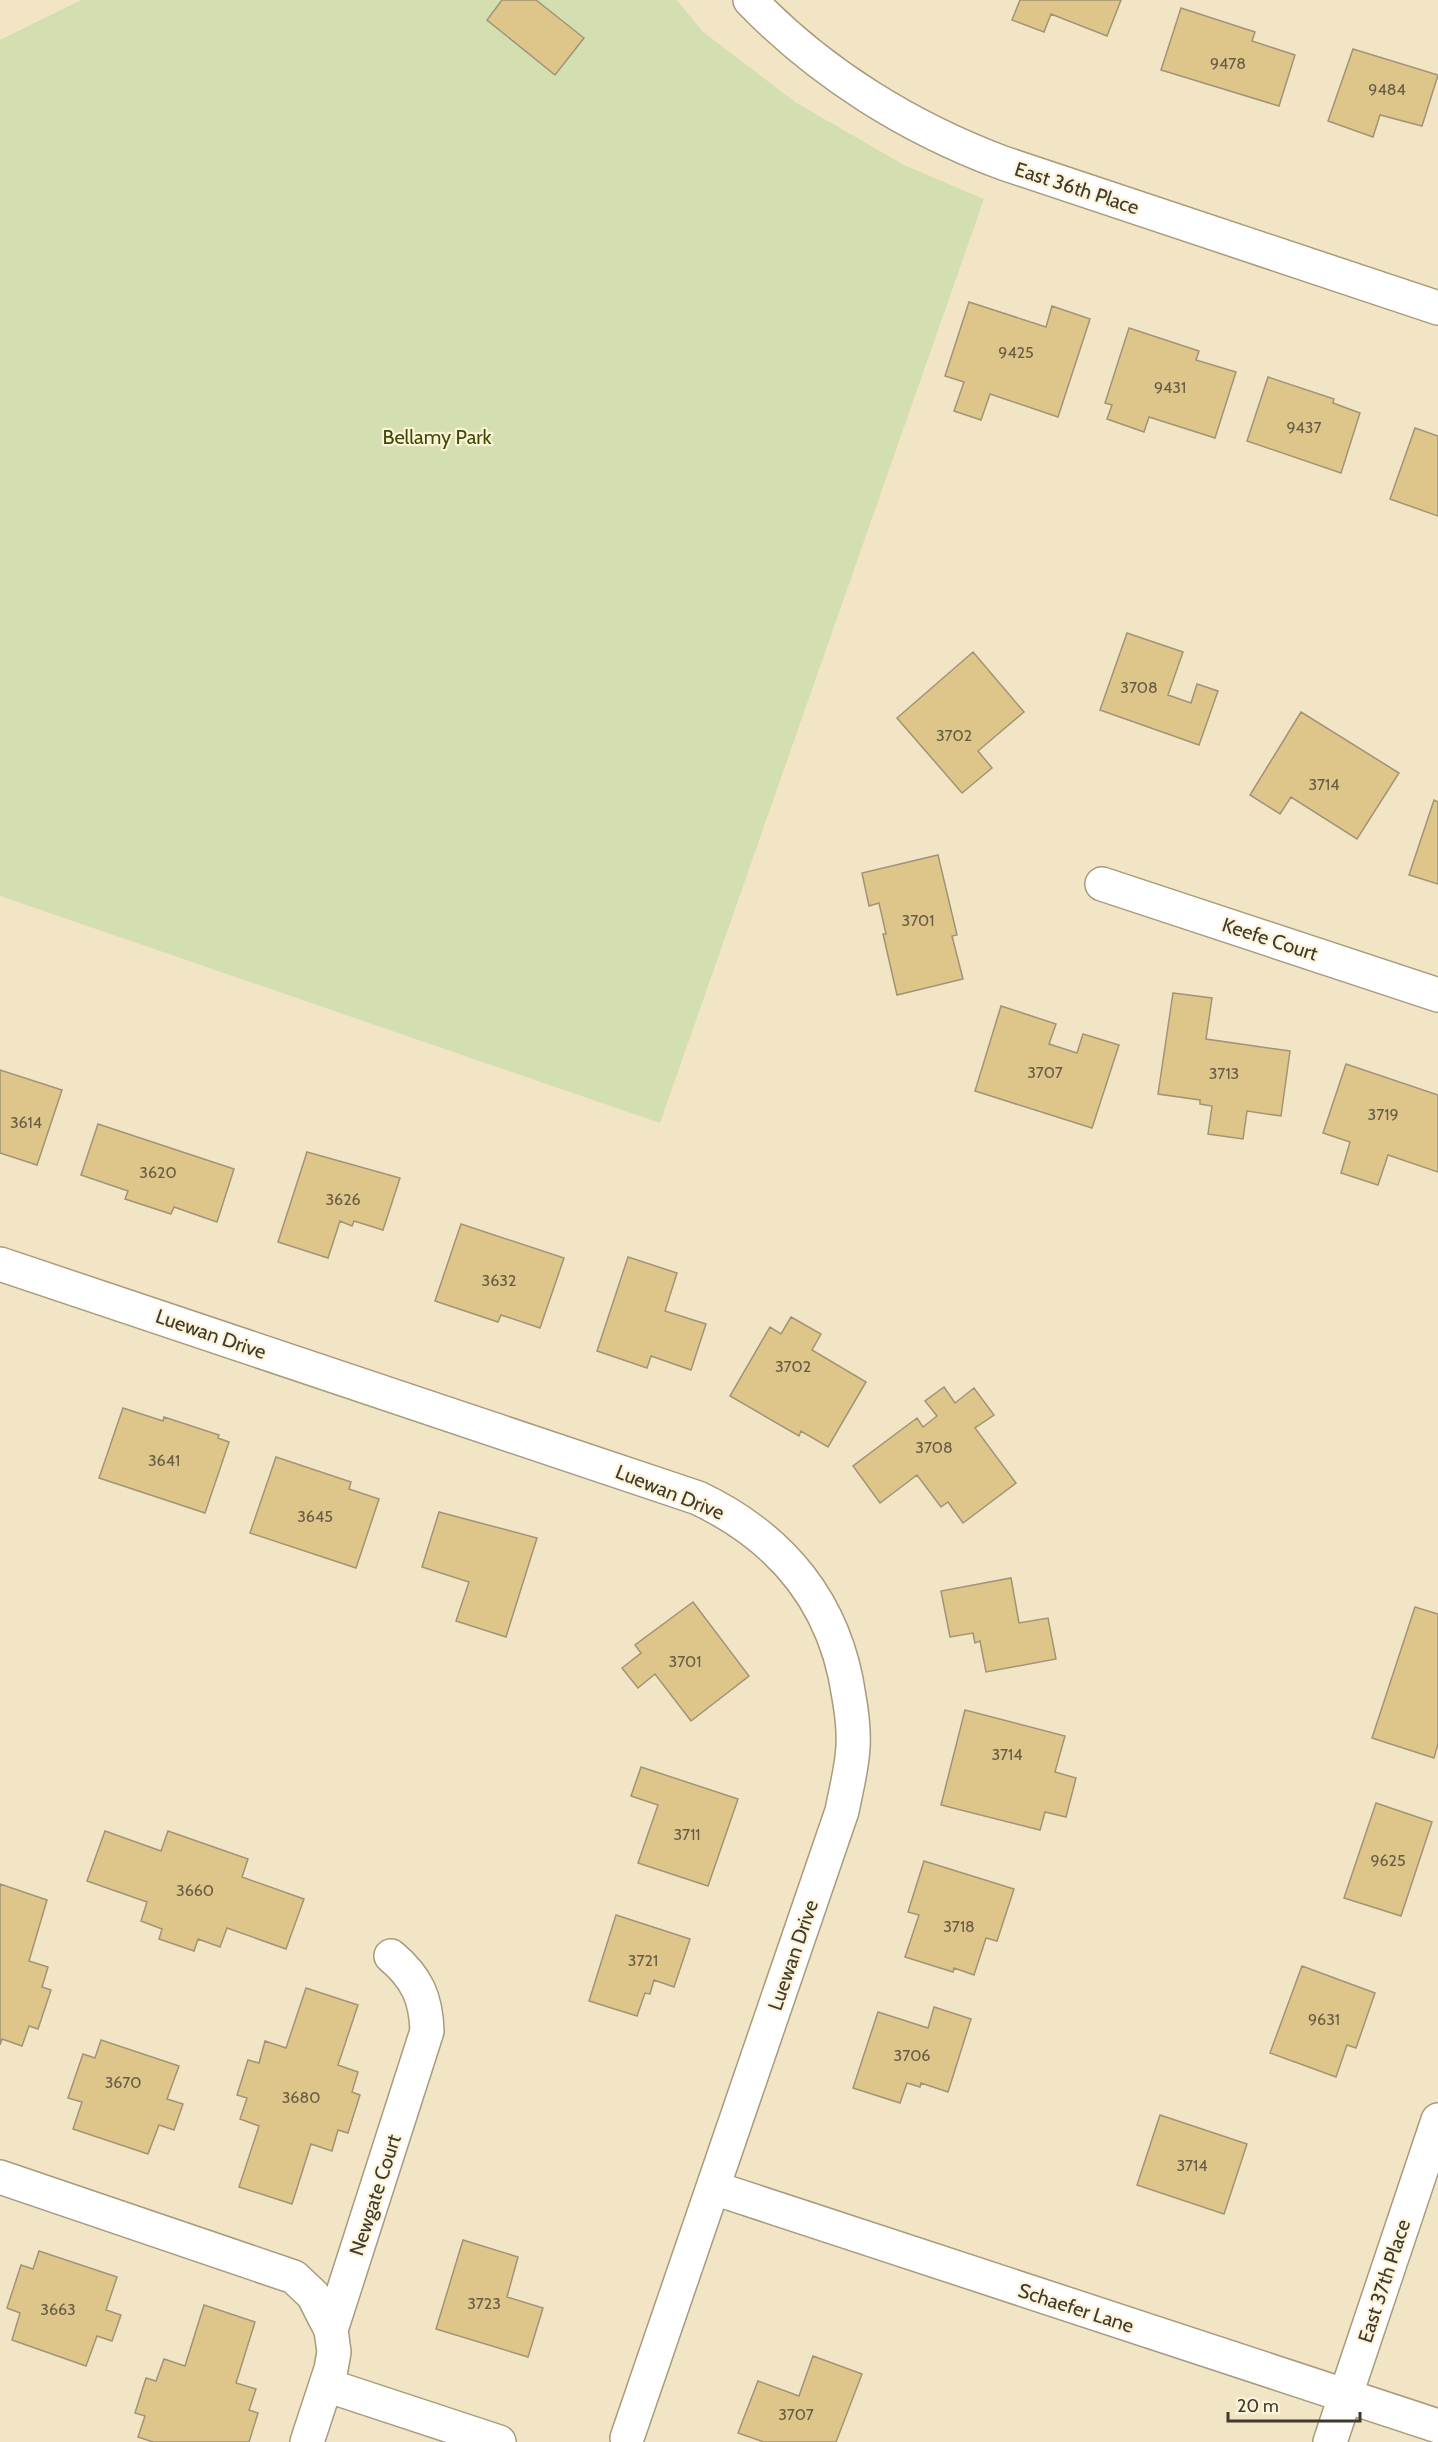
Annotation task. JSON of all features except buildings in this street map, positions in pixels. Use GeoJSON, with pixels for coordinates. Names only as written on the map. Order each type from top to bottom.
{"type":"FeatureCollection","features":[{"type":"Feature","properties":{"kind":"street","name":"East 36th Place"},"geometry":{"type":"LineString","coordinates":[[750,0],[784,33],[852,86],[945,139],[1003,163],[1438,308]]}},
{"type":"Feature","properties":{"kind":"street","name":"Keefe Court"},"geometry":{"type":"LineString","coordinates":[[1102,884],[1438,995]]}},
{"type":"Feature","properties":{"kind":"street","name":"Luewan Drive"},"geometry":{"type":"LineString","coordinates":[[0,1264],[698,1498],[734,1517],[770,1543],[803,1581],[830,1626],[845,1665],[854,1728],[853,1749],[842,1811],[627,2438]]}},
{"type":"Feature","properties":{"kind":"street","name":"Newgate Court"},"geometry":{"type":"LineString","coordinates":[[307,2442],[326,2385],[334,2352],[331,2330],[427,2031],[426,2006],[418,1988],[405,1967],[391,1956]]}},
{"type":"Feature","properties":{"kind":"street","name":"East 37th Place"},"geometry":{"type":"LineString","coordinates":[[1330,2442],[1438,2120]]}},
{"type":"Feature","properties":{"kind":"street"},"geometry":{"type":"LineString","coordinates":[[0,2177],[294,2277],[313,2295],[331,2330]]}},
{"type":"Feature","properties":{"kind":"street","name":"Schaefer Lane"},"geometry":{"type":"LineString","coordinates":[[714,2188],[1438,2426]]}},
{"type":"Feature","properties":{"kind":"street"},"geometry":{"type":"LineString","coordinates":[[326,2385],[499,2442]]}},
{"type":"Feature","properties":{"kind":"green space","name":"Bellamy Park"},"geometry":{"type":"Polygon","coordinates":[[[81,0],[677,0],[702,31],[795,102],[904,165],[984,199],[660,1123],[0,896],[0,40],[81,0]]]}}]}
